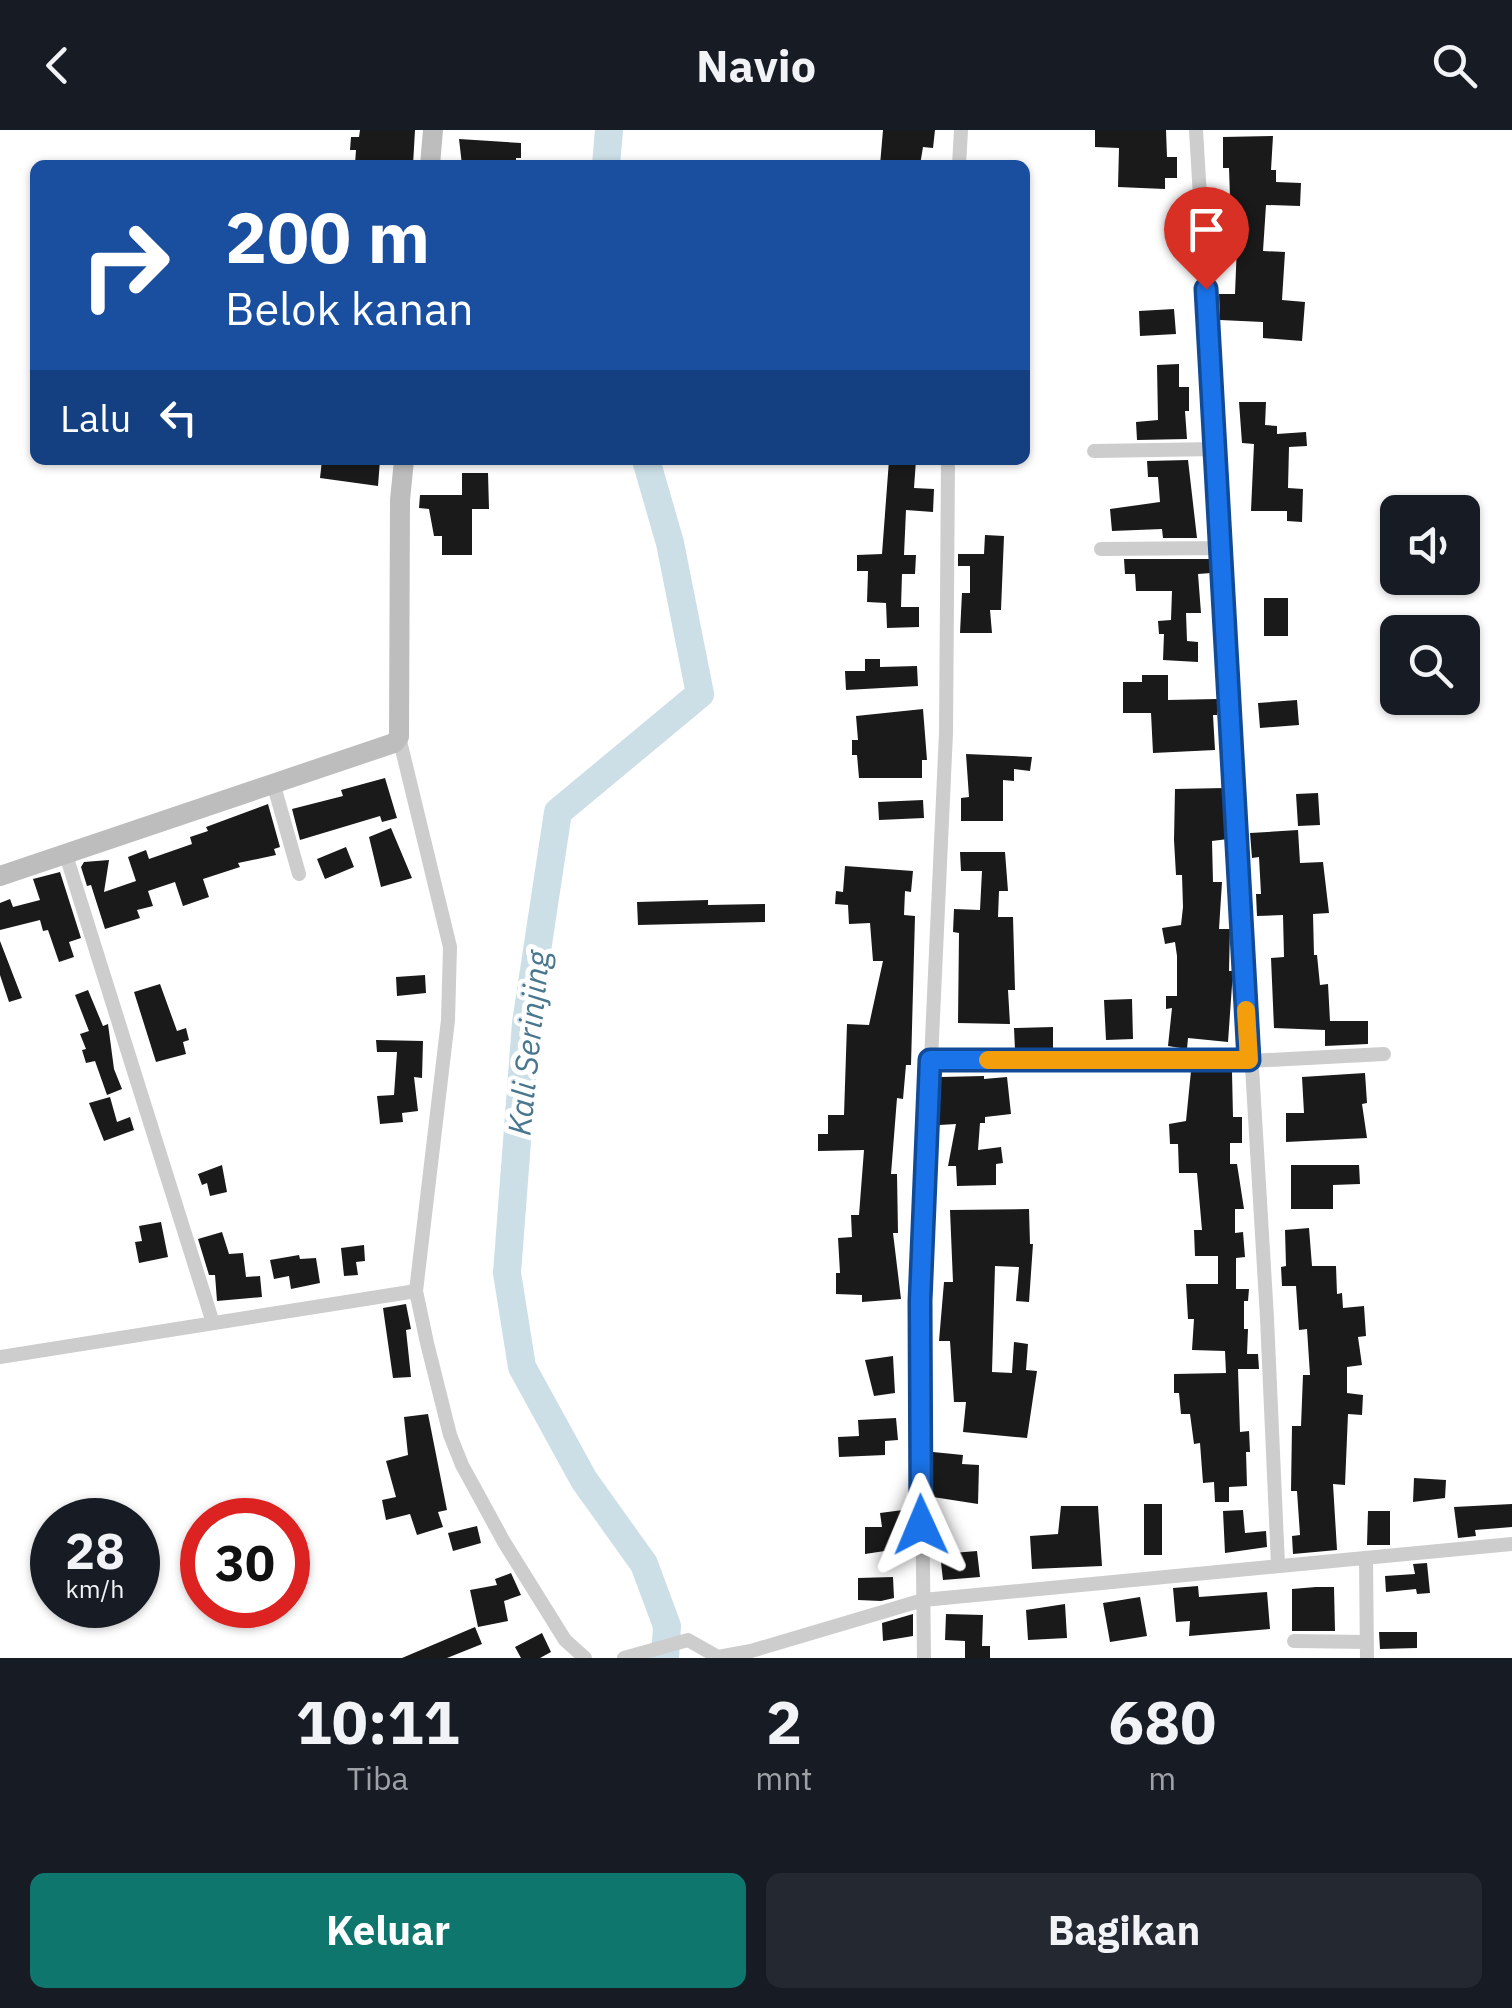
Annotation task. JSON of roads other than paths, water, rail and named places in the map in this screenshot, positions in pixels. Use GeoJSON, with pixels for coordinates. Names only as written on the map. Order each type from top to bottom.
{"type":"FeatureCollection","features":[{"type":"Feature","properties":{"kind":"street"},"geometry":{"type":"LineString","coordinates":[[431,160],[434,130]]}},
{"type":"Feature","properties":{"kind":"street"},"geometry":{"type":"LineString","coordinates":[[960,160],[961,130]]}},
{"type":"Feature","properties":{"kind":"street"},"geometry":{"type":"LineString","coordinates":[[1196,130],[1267,1318],[1278,1565]]}},
{"type":"Feature","properties":{"kind":"street"},"geometry":{"type":"LineString","coordinates":[[1094,451],[1217,449]]}},
{"type":"Feature","properties":{"kind":"street"},"geometry":{"type":"LineString","coordinates":[[404,465],[399,738],[442,911],[452,978],[416,1291],[433,1376],[462,1465],[565,1640],[585,1658]]}},
{"type":"Feature","properties":{"kind":"street"},"geometry":{"type":"LineString","coordinates":[[924,1658],[920,1320],[946,734],[948,465]]}},
{"type":"Feature","properties":{"kind":"street"},"geometry":{"type":"LineString","coordinates":[[1102,550],[1222,548]]}},
{"type":"Feature","properties":{"kind":"street"},"geometry":{"type":"LineString","coordinates":[[0,876],[390,746],[399,738]]}},
{"type":"Feature","properties":{"kind":"street"},"geometry":{"type":"LineString","coordinates":[[274,786],[299,874]]}},
{"type":"Feature","properties":{"kind":"street"},"geometry":{"type":"LineString","coordinates":[[66,855],[213,1323]]}},
{"type":"Feature","properties":{"kind":"street"},"geometry":{"type":"LineString","coordinates":[[930,1060],[1249,1060],[1384,1054]]}},
{"type":"Feature","properties":{"kind":"street"},"geometry":{"type":"LineString","coordinates":[[0,1357],[416,1291]]}},
{"type":"Feature","properties":{"kind":"street"},"geometry":{"type":"LineString","coordinates":[[624,1658],[688,1640],[718,1657],[751,1651],[923,1600],[1512,1544]]}},
{"type":"Feature","properties":{"kind":"street"},"geometry":{"type":"LineString","coordinates":[[1294,1641],[1367,1650],[1366,1558]]}},
{"type":"Feature","properties":{"kind":"waterway","name":"Kali Serinjing"},"geometry":{"type":"LineString","coordinates":[[606,160],[609,130]]}},
{"type":"Feature","properties":{"kind":"waterway","name":"Kali Serinjing"},"geometry":{"type":"LineString","coordinates":[[647,465],[670,543],[700,694],[558,812],[526,1023],[507,1273],[522,1367],[584,1480],[644,1564],[667,1626],[665,1658]]}}]}
